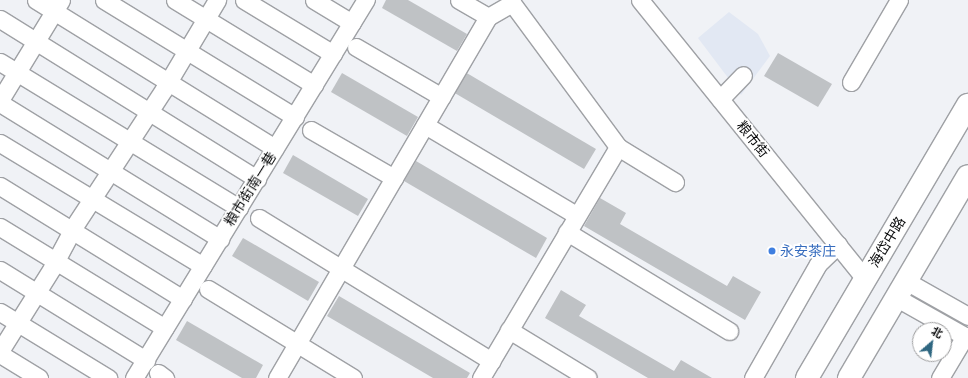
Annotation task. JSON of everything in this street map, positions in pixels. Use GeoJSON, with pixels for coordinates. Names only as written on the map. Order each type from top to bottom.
{"type":"FeatureCollection","features":[{"type":"Feature","properties":{"kind":"main road","name":"海岱中路"},"geometry":{"type":"LineString","coordinates":[[807,378],[968,106]]}},
{"type":"Feature","properties":{"kind":"main road"},"geometry":{"type":"LineString","coordinates":[[849,378],[968,176]]}},
{"type":"Feature","properties":{"kind":"street"},"geometry":{"type":"LineString","coordinates":[[36,0],[58,6],[168,82],[276,148]]}},
{"type":"Feature","properties":{"kind":"street"},"geometry":{"type":"LineString","coordinates":[[104,0],[295,117]]}},
{"type":"Feature","properties":{"kind":"street"},"geometry":{"type":"LineString","coordinates":[[175,0],[314,85]]}},
{"type":"Feature","properties":{"kind":"street"},"geometry":{"type":"LineString","coordinates":[[39,378],[0,352],[17,322],[56,262],[72,231],[168,82],[218,0]]}},
{"type":"Feature","properties":{"kind":"street"},"geometry":{"type":"LineString","coordinates":[[244,0],[333,54]]}},
{"type":"Feature","properties":{"kind":"street"},"geometry":{"type":"LineString","coordinates":[[314,0],[352,23]]}},
{"type":"Feature","properties":{"kind":"street","name":"粮市街南一巷"},"geometry":{"type":"LineString","coordinates":[[134,378],[366,0]]}},
{"type":"Feature","properties":{"kind":"street"},"geometry":{"type":"LineString","coordinates":[[459,0],[488,17]]}},
{"type":"Feature","properties":{"kind":"street","name":"粮市街"},"geometry":{"type":"LineString","coordinates":[[640,0],[865,279]]}},
{"type":"Feature","properties":{"kind":"street"},"geometry":{"type":"LineString","coordinates":[[851,82],[899,0]]}},
{"type":"Feature","properties":{"kind":"street"},"geometry":{"type":"LineString","coordinates":[[277,378],[488,17],[512,3],[618,147],[675,182]]}},
{"type":"Feature","properties":{"kind":"street"},"geometry":{"type":"LineString","coordinates":[[0,100],[58,6]]}},
{"type":"Feature","properties":{"kind":"street"},"geometry":{"type":"LineString","coordinates":[[0,20],[257,178]]}},
{"type":"Feature","properties":{"kind":"street"},"geometry":{"type":"LineString","coordinates":[[356,47],[442,97]]}},
{"type":"Feature","properties":{"kind":"street"},"geometry":{"type":"LineString","coordinates":[[0,62],[239,208]]}},
{"type":"Feature","properties":{"kind":"street"},"geometry":{"type":"LineString","coordinates":[[720,99],[743,75]]}},
{"type":"Feature","properties":{"kind":"street"},"geometry":{"type":"LineString","coordinates":[[0,103],[220,239]]}},
{"type":"Feature","properties":{"kind":"street"},"geometry":{"type":"LineString","coordinates":[[425,125],[571,212]]}},
{"type":"Feature","properties":{"kind":"street"},"geometry":{"type":"LineString","coordinates":[[311,130],[394,178]]}},
{"type":"Feature","properties":{"kind":"street"},"geometry":{"type":"LineString","coordinates":[[0,143],[203,266]]}},
{"type":"Feature","properties":{"kind":"street"},"geometry":{"type":"LineString","coordinates":[[481,378],[618,147]]}},
{"type":"Feature","properties":{"kind":"street"},"geometry":{"type":"LineString","coordinates":[[0,186],[183,299]]}},
{"type":"Feature","properties":{"kind":"street"},"geometry":{"type":"LineString","coordinates":[[259,218],[491,360]]}},
{"type":"Feature","properties":{"kind":"street"},"geometry":{"type":"LineString","coordinates":[[0,228],[165,328]]}},
{"type":"Feature","properties":{"kind":"street"},"geometry":{"type":"LineString","coordinates":[[567,232],[729,331]]}},
{"type":"Feature","properties":{"kind":"street"},"geometry":{"type":"LineString","coordinates":[[753,378],[818,264],[838,245]]}},
{"type":"Feature","properties":{"kind":"street"},"geometry":{"type":"LineString","coordinates":[[0,270],[146,360]]}},
{"type":"Feature","properties":{"kind":"street"},"geometry":{"type":"LineString","coordinates":[[208,289],[353,378]]}},
{"type":"Feature","properties":{"kind":"street"},"geometry":{"type":"LineString","coordinates":[[902,289],[968,316]]}},
{"type":"Feature","properties":{"kind":"street"},"geometry":{"type":"LineString","coordinates":[[902,289],[966,337],[940,378]]}},
{"type":"Feature","properties":{"kind":"street"},"geometry":{"type":"LineString","coordinates":[[0,312],[108,378]]}},
{"type":"Feature","properties":{"kind":"street"},"geometry":{"type":"LineString","coordinates":[[509,330],[588,378]]}},
{"type":"Feature","properties":{"kind":"shaded area"},"geometry":{"type":"Polygon","coordinates":[[[729,12],[758,34],[770,56],[741,95],[698,38],[729,12]]]}},
{"type":"Feature","properties":{"kind":"building"},"geometry":{"type":"Polygon","coordinates":[[[386,0],[408,0],[467,34],[457,51],[382,8],[386,0]]]}},
{"type":"Feature","properties":{"kind":"building"},"geometry":{"type":"Polygon","coordinates":[[[778,53],[832,84],[818,107],[764,76],[778,53]]]}},
{"type":"Feature","properties":{"kind":"building"},"geometry":{"type":"Polygon","coordinates":[[[465,72],[596,149],[584,169],[453,92],[465,72]]]}},
{"type":"Feature","properties":{"kind":"building"},"geometry":{"type":"Polygon","coordinates":[[[342,73],[418,117],[407,136],[331,92],[342,73]]]}},
{"type":"Feature","properties":{"kind":"building"},"geometry":{"type":"Polygon","coordinates":[[[293,155],[368,199],[358,216],[283,173],[293,155]]]}},
{"type":"Feature","properties":{"kind":"building"},"geometry":{"type":"Polygon","coordinates":[[[416,161],[547,238],[536,258],[404,181],[416,161]]]}},
{"type":"Feature","properties":{"kind":"building"},"geometry":{"type":"Polygon","coordinates":[[[600,198],[626,213],[620,224],[727,286],[733,276],[761,292],[745,320],[584,226],[600,198]]]}},
{"type":"Feature","properties":{"kind":"building"},"geometry":{"type":"Polygon","coordinates":[[[243,238],[319,282],[308,301],[232,256],[243,238]]]}},
{"type":"Feature","properties":{"kind":"building"},"geometry":{"type":"Polygon","coordinates":[[[561,290],[586,305],[579,316],[674,371],[681,360],[712,378],[648,378],[545,318],[561,290]]]}},
{"type":"Feature","properties":{"kind":"building"},"geometry":{"type":"Polygon","coordinates":[[[339,296],[470,373],[467,378],[433,378],[327,316],[339,296]]]}},
{"type":"Feature","properties":{"kind":"building"},"geometry":{"type":"Polygon","coordinates":[[[187,321],[263,365],[256,378],[242,378],[176,340],[187,321]]]}},
{"type":"Feature","properties":{"kind":"place","name":"永安茶庄"},"geometry":{"type":"Point","coordinates":[772,251]}}]}
